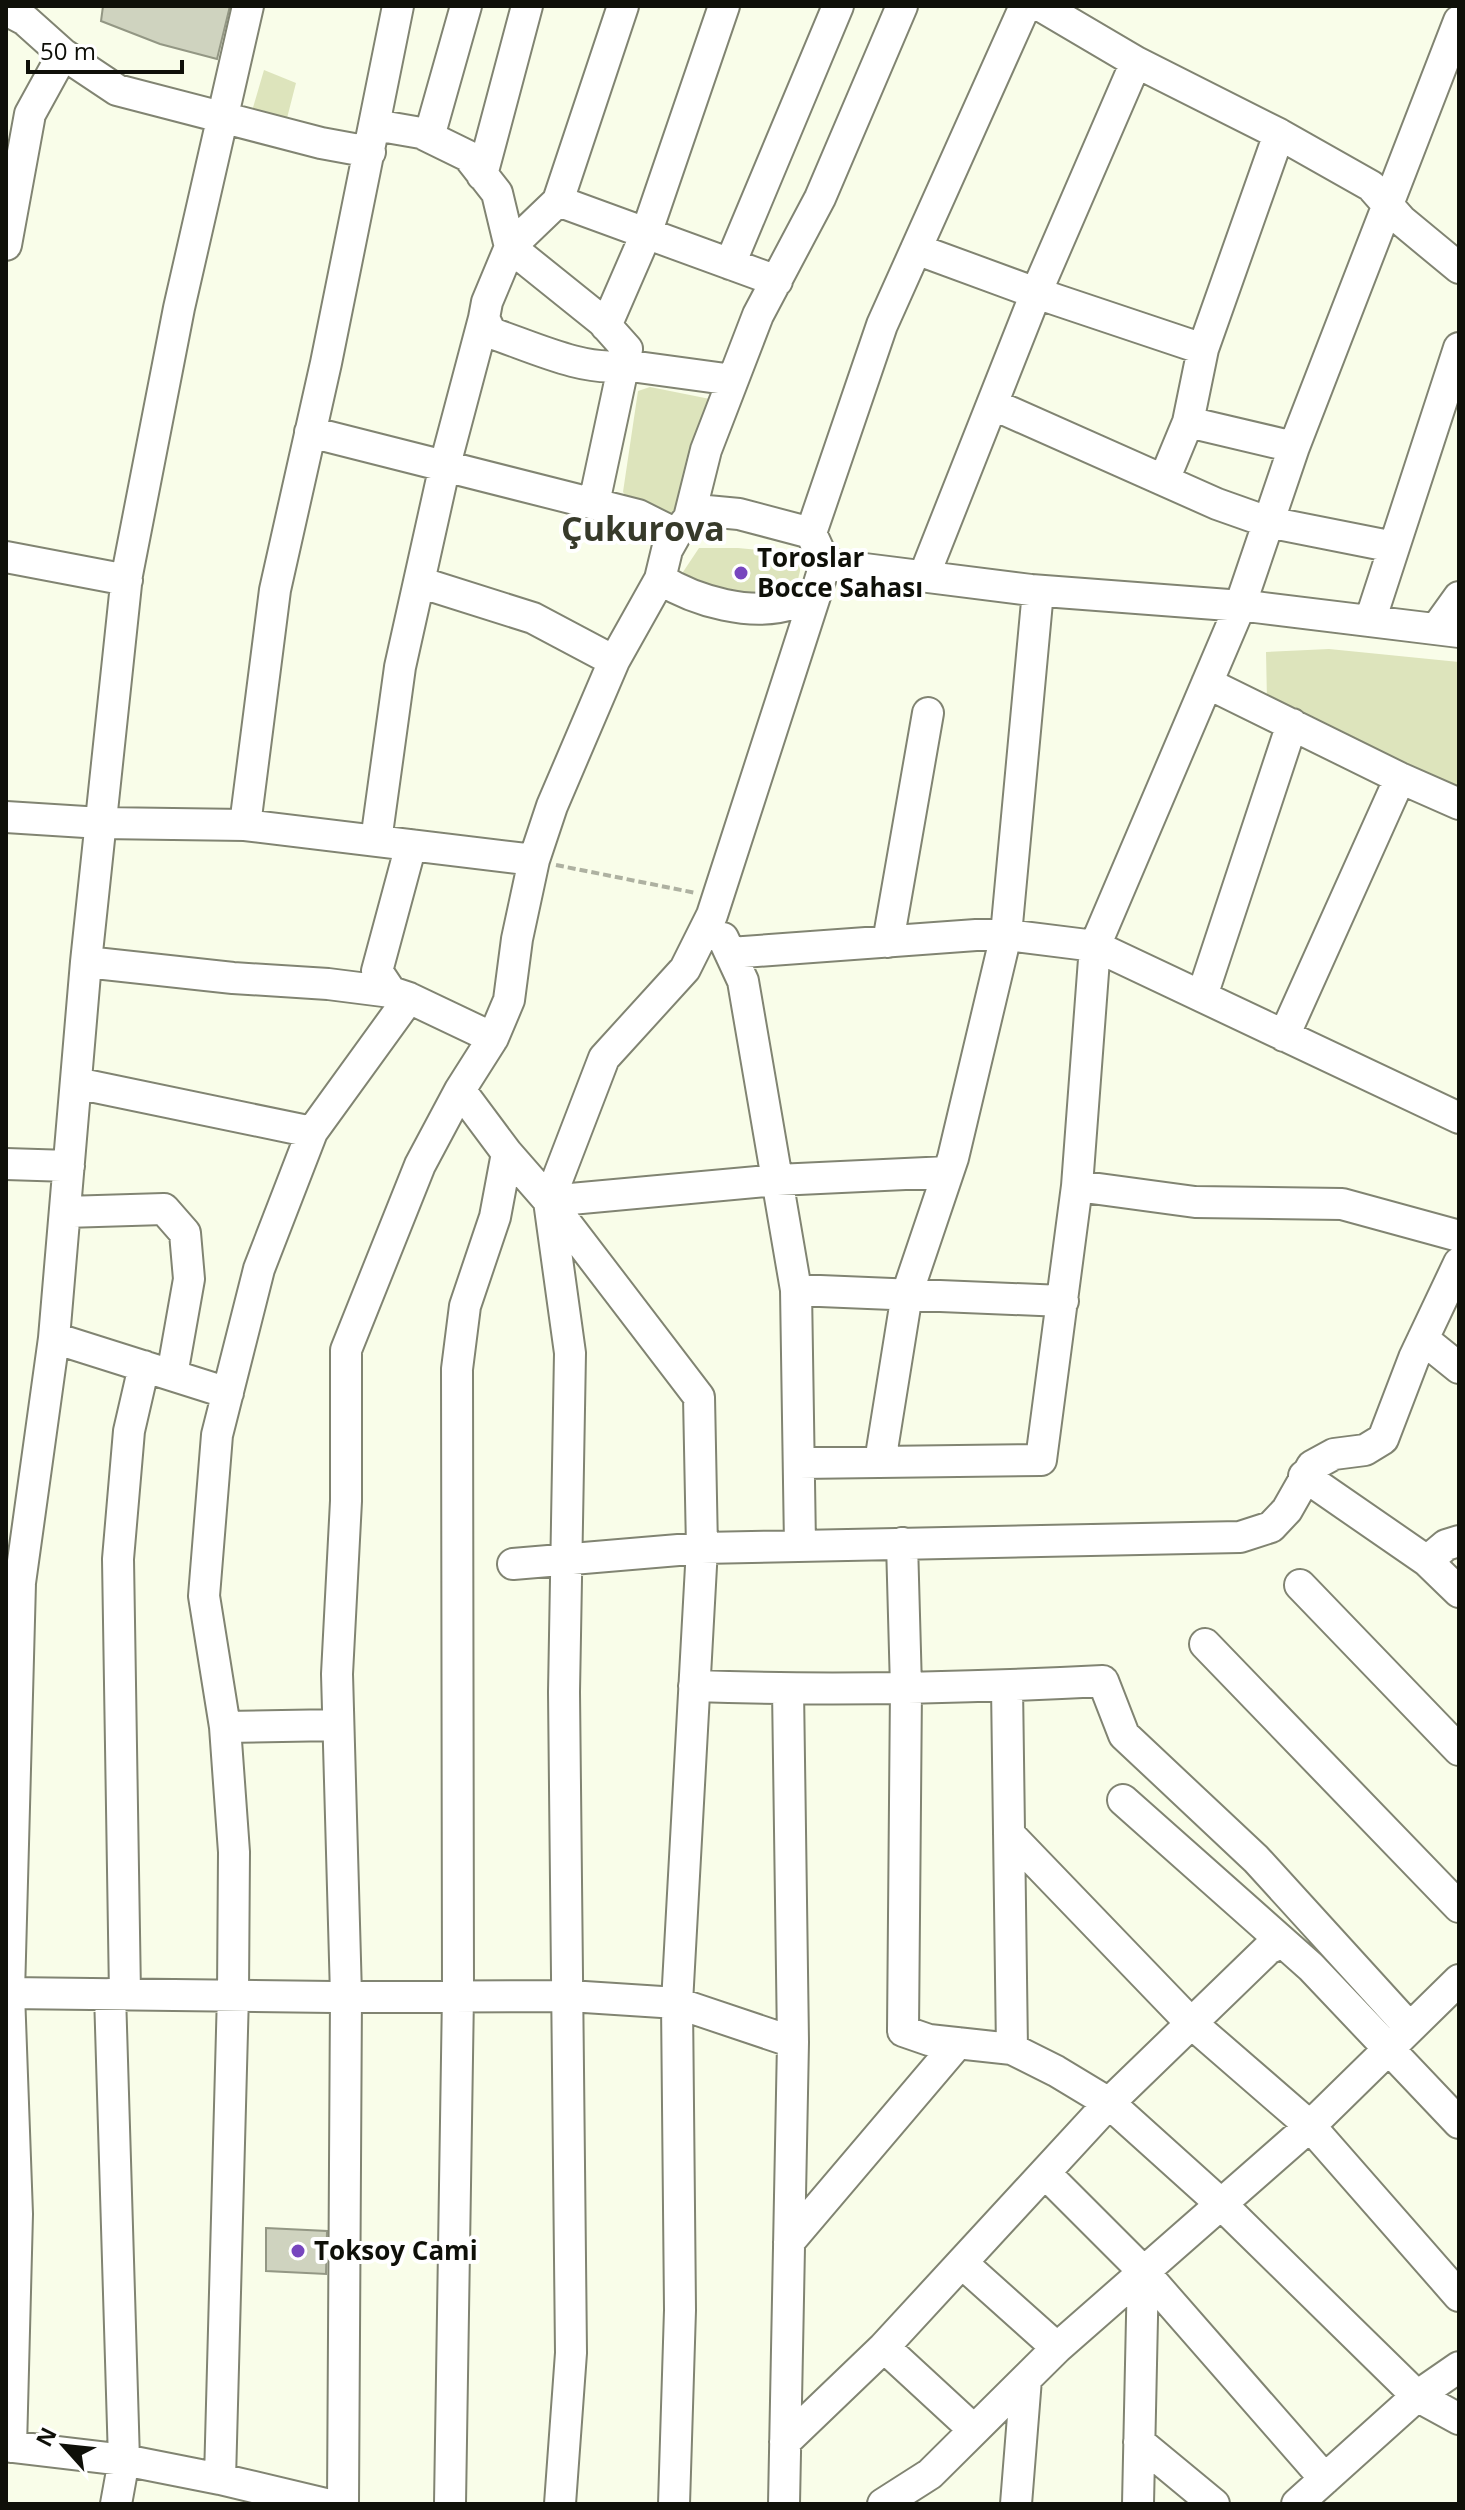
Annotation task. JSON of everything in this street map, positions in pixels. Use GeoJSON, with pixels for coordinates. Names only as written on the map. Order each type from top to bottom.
{"type":"FeatureCollection","features":[{"type":"Feature","properties":{"kind":"street"},"geometry":{"type":"LineString","coordinates":[[248,6],[179,308],[127,580],[86,962],[54,1338],[20,1583],[9,1993],[17,2214],[9,2446],[124,2460],[228,2489],[326,2504]]}},
{"type":"Feature","properties":{"kind":"street"},"geometry":{"type":"LineString","coordinates":[[245,825],[275,590],[373,139],[398,6]]}},
{"type":"Feature","properties":{"kind":"street"},"geometry":{"type":"LineString","coordinates":[[429,137],[466,6]]}},
{"type":"Feature","properties":{"kind":"street"},"geometry":{"type":"LineString","coordinates":[[482,175],[527,6]]}},
{"type":"Feature","properties":{"kind":"street"},"geometry":{"type":"LineString","coordinates":[[376,841],[400,667],[445,465],[487,302],[510,247],[558,201],[623,6]]}},
{"type":"Feature","properties":{"kind":"street"},"geometry":{"type":"LineString","coordinates":[[606,326],[646,234],[724,6]]}},
{"type":"Feature","properties":{"kind":"street"},"geometry":{"type":"LineString","coordinates":[[343,2504],[346,1995],[337,1674],[346,1501],[346,1350],[420,1165],[460,1090],[493,1038],[509,1000],[517,939],[534,860],[552,806],[614,661],[660,579],[667,550],[683,526],[706,450],[758,315],[820,198],[902,6]]}},
{"type":"Feature","properties":{"kind":"street"},"geometry":{"type":"LineString","coordinates":[[560,2504],[571,2353],[564,1692],[570,1353],[549,1201],[604,1058],[685,969],[715,906],[821,577],[811,533],[882,325],[1025,6]]}},
{"type":"Feature","properties":{"kind":"street"},"geometry":{"type":"LineString","coordinates":[[1041,6],[1136,62],[1279,134],[1371,186],[1401,220],[1459,268]]}},
{"type":"Feature","properties":{"kind":"street"},"geometry":{"type":"LineString","coordinates":[[730,264],[836,9]]}},
{"type":"Feature","properties":{"kind":"street"},"geometry":{"type":"LineString","coordinates":[[6,10],[25,20],[63,54],[117,90],[321,143],[421,133],[468,156],[497,193],[510,247],[606,326],[627,349],[594,503]]}},
{"type":"Feature","properties":{"kind":"street"},"geometry":{"type":"LineString","coordinates":[[799,1463],[1041,1460],[1077,1186],[1095,946],[1240,606],[1294,447],[1459,21]]}},
{"type":"Feature","properties":{"kind":"street"},"geometry":{"type":"LineString","coordinates":[[7,227],[30,114],[63,54]]}},
{"type":"Feature","properties":{"kind":"street"},"geometry":{"type":"LineString","coordinates":[[924,576],[1036,293],[1136,62]]}},
{"type":"Feature","properties":{"kind":"street"},"geometry":{"type":"LineString","coordinates":[[1164,480],[1188,422],[1203,349],[1279,134]]}},
{"type":"Feature","properties":{"kind":"street"},"geometry":{"type":"LineString","coordinates":[[558,201],[777,281]]}},
{"type":"Feature","properties":{"kind":"street"},"geometry":{"type":"LineString","coordinates":[[916,249],[1203,349]]}},
{"type":"Feature","properties":{"kind":"street"},"geometry":{"type":"LineString","coordinates":[[484,318],[491,333],[563,357],[609,368],[623,365],[733,380]]}},
{"type":"Feature","properties":{"kind":"street"},"geometry":{"type":"LineString","coordinates":[[1370,621],[1459,348]]}},
{"type":"Feature","properties":{"kind":"street"},"geometry":{"type":"LineString","coordinates":[[992,404],[1217,504],[1268,522],[1394,547]]}},
{"type":"Feature","properties":{"kind":"street"},"geometry":{"type":"LineString","coordinates":[[1188,422],[1294,447]]}},
{"type":"Feature","properties":{"kind":"street"},"geometry":{"type":"LineString","coordinates":[[310,432],[683,526],[707,511],[739,514],[811,533]]}},
{"type":"Feature","properties":{"kind":"street"},"geometry":{"type":"LineString","coordinates":[[6,557],[127,580]]}},
{"type":"Feature","properties":{"kind":"street"},"geometry":{"type":"LineString","coordinates":[[660,579],[684,594],[717,603],[765,609],[794,603],[821,577],[924,576],[1038,591],[1240,606],[1448,630],[1459,597]]}},
{"type":"Feature","properties":{"kind":"street"},"geometry":{"type":"LineString","coordinates":[[419,582],[533,618],[614,661]]}},
{"type":"Feature","properties":{"kind":"street"},"geometry":{"type":"LineString","coordinates":[[880,1462],[907,1294],[948,1172],[1006,935],[1038,591]]}},
{"type":"Feature","properties":{"kind":"street"},"geometry":{"type":"LineString","coordinates":[[1207,683],[1459,804]]}},
{"type":"Feature","properties":{"kind":"street"},"geometry":{"type":"LineString","coordinates":[[888,942],[928,713]]}},
{"type":"Feature","properties":{"kind":"street"},"geometry":{"type":"LineString","coordinates":[[1202,996],[1292,724]]}},
{"type":"Feature","properties":{"kind":"street"},"geometry":{"type":"LineString","coordinates":[[1284,1036],[1400,778]]}},
{"type":"Feature","properties":{"kind":"street"},"geometry":{"type":"LineString","coordinates":[[6,817],[101,823],[245,825],[534,860]]}},
{"type":"Feature","properties":{"kind":"street"},"geometry":{"type":"LineString","coordinates":[[400,995],[377,971],[411,845]]}},
{"type":"Feature","properties":{"kind":"street"},"geometry":{"type":"LineString","coordinates":[[715,906],[743,981],[796,1290],[800,1545]]}},
{"type":"Feature","properties":{"kind":"street"},"geometry":{"type":"LineString","coordinates":[[730,953],[1006,935],[1095,946],[1459,1118]]}},
{"type":"Feature","properties":{"kind":"street"},"geometry":{"type":"LineString","coordinates":[[86,962],[233,978],[328,984],[400,995],[493,1038]]}},
{"type":"Feature","properties":{"kind":"street"},"geometry":{"type":"LineString","coordinates":[[228,2489],[234,1852],[225,1727],[204,1596],[217,1435],[259,1269],[312,1132],[400,995]]}},
{"type":"Feature","properties":{"kind":"street"},"geometry":{"type":"LineString","coordinates":[[76,1083],[312,1132]]}},
{"type":"Feature","properties":{"kind":"street"},"geometry":{"type":"LineString","coordinates":[[460,1090],[699,1397],[702,1548],[677,2003],[680,2310],[674,2504]]}},
{"type":"Feature","properties":{"kind":"street"},"geometry":{"type":"LineString","coordinates":[[450,2504],[458,1994],[457,1369],[465,1306],[495,1217],[507,1153]]}},
{"type":"Feature","properties":{"kind":"street"},"geometry":{"type":"LineString","coordinates":[[6,1164],[69,1166]]}},
{"type":"Feature","properties":{"kind":"street"},"geometry":{"type":"LineString","coordinates":[[549,1201],[777,1180],[948,1172]]}},
{"type":"Feature","properties":{"kind":"street"},"geometry":{"type":"LineString","coordinates":[[1077,1186],[1195,1202],[1342,1204],[1459,1236]]}},
{"type":"Feature","properties":{"kind":"street"},"geometry":{"type":"LineString","coordinates":[[65,1212],[164,1209],[185,1233],[189,1279],[158,1371],[129,1431],[118,1559],[123,1727],[117,1994],[124,2460],[116,2504]]}},
{"type":"Feature","properties":{"kind":"street"},"geometry":{"type":"LineString","coordinates":[[513,1564],[702,1548],[1240,1537],[1271,1527],[1287,1510],[1312,1466],[1334,1454],[1365,1450],[1383,1439],[1423,1339],[1459,1263]]}},
{"type":"Feature","properties":{"kind":"street"},"geometry":{"type":"LineString","coordinates":[[796,1290],[1063,1301]]}},
{"type":"Feature","properties":{"kind":"street"},"geometry":{"type":"LineString","coordinates":[[54,1338],[228,1393]]}},
{"type":"Feature","properties":{"kind":"street"},"geometry":{"type":"LineString","coordinates":[[1423,1339],[1459,1368]]}},
{"type":"Feature","properties":{"kind":"street"},"geometry":{"type":"LineString","coordinates":[[1304,1476],[1427,1561],[1459,1592]]}},
{"type":"Feature","properties":{"kind":"street"},"geometry":{"type":"LineString","coordinates":[[1427,1561],[1446,1545],[1459,1541]]}},
{"type":"Feature","properties":{"kind":"street"},"geometry":{"type":"LineString","coordinates":[[902,1543],[906,1688],[903,2031],[929,2040],[1012,2049],[1109,2103],[1220,2203],[1417,2396],[1459,2419]]}},
{"type":"Feature","properties":{"kind":"street"},"geometry":{"type":"LineString","coordinates":[[1300,1585],[1459,1750]]}},
{"type":"Feature","properties":{"kind":"street"},"geometry":{"type":"LineString","coordinates":[[1205,1644],[1459,1907]]}},
{"type":"Feature","properties":{"kind":"street"},"geometry":{"type":"LineString","coordinates":[[694,1686],[906,1688],[1103,1681],[1124,1735],[1256,1859],[1400,2038],[1459,2123]]}},
{"type":"Feature","properties":{"kind":"street"},"geometry":{"type":"LineString","coordinates":[[1007,1686],[1012,2049]]}},
{"type":"Feature","properties":{"kind":"street"},"geometry":{"type":"LineString","coordinates":[[784,2504],[793,2042],[788,1689]]}},
{"type":"Feature","properties":{"kind":"street"},"geometry":{"type":"LineString","coordinates":[[225,1727],[338,1725]]}},
{"type":"Feature","properties":{"kind":"street"},"geometry":{"type":"LineString","coordinates":[[1123,1800],[1281,1943],[1400,2038]]}},
{"type":"Feature","properties":{"kind":"street"},"geometry":{"type":"LineString","coordinates":[[1009,1834],[1190,2022],[1310,2126],[1459,2296]]}},
{"type":"Feature","properties":{"kind":"street"},"geometry":{"type":"LineString","coordinates":[[785,2442],[884,2347],[1109,2103],[1268,1949],[1281,1943]]}},
{"type":"Feature","properties":{"kind":"street"},"geometry":{"type":"LineString","coordinates":[[883,2504],[909,2495],[1057,2348],[1310,2126],[1459,1980]]}},
{"type":"Feature","properties":{"kind":"street"},"geometry":{"type":"LineString","coordinates":[[9,1993],[569,1996],[677,2003],[793,2042]]}},
{"type":"Feature","properties":{"kind":"street"},"geometry":{"type":"LineString","coordinates":[[789,2242],[958,2043]]}},
{"type":"Feature","properties":{"kind":"street"},"geometry":{"type":"LineString","coordinates":[[1045,2173],[1143,2271],[1325,2479]]}},
{"type":"Feature","properties":{"kind":"street"},"geometry":{"type":"LineString","coordinates":[[962,2263],[1057,2348]]}},
{"type":"Feature","properties":{"kind":"street"},"geometry":{"type":"LineString","coordinates":[[1138,2504],[1143,2271]]}},
{"type":"Feature","properties":{"kind":"street"},"geometry":{"type":"LineString","coordinates":[[884,2347],[974,2430]]}},
{"type":"Feature","properties":{"kind":"street"},"geometry":{"type":"LineString","coordinates":[[1297,2504],[1417,2396],[1459,2367]]}},
{"type":"Feature","properties":{"kind":"street"},"geometry":{"type":"LineString","coordinates":[[1016,2504],[1026,2379]]}},
{"type":"Feature","properties":{"kind":"street"},"geometry":{"type":"LineString","coordinates":[[1139,2442],[1214,2504]]}},
{"type":"Feature","properties":{"kind":"path"},"geometry":{"type":"LineString","coordinates":[[534,860],[715,906]]}},
{"type":"Feature","properties":{"kind":"green space"},"geometry":{"type":"Polygon","coordinates":[[[264,70],[296,83],[286,122],[252,111],[264,70]]]}},
{"type":"Feature","properties":{"kind":"green space"},"geometry":{"type":"Polygon","coordinates":[[[650,387],[725,402],[680,520],[631,503],[623,492],[638,391],[650,387]]]}},
{"type":"Feature","properties":{"kind":"green space","name":"Toroslar Bocce Sahası"},"geometry":{"type":"Polygon","coordinates":[[[699,548],[799,554],[800,571],[795,592],[749,600],[681,575],[699,548]]]}},
{"type":"Feature","properties":{"kind":"green space"},"geometry":{"type":"Polygon","coordinates":[[[1329,649],[1459,662],[1459,792],[1267,701],[1266,652],[1329,649]]]}},
{"type":"Feature","properties":{"kind":"building"},"geometry":{"type":"Polygon","coordinates":[[[103,6],[230,6],[217,59],[160,44],[101,21],[103,6]]]}},
{"type":"Feature","properties":{"kind":"building","name":"Toksoy Cami"},"geometry":{"type":"Polygon","coordinates":[[[266,2228],[327,2231],[326,2274],[266,2271],[266,2228]]]}},
{"type":"Feature","properties":{"kind":"place","name":"Toroslar Bocce Sahası"},"geometry":{"type":"Point","coordinates":[741,573]}},
{"type":"Feature","properties":{"kind":"place","name":"Toksoy Cami"},"geometry":{"type":"Point","coordinates":[298,2251]}},
{"type":"Feature","properties":{"kind":"district","name":"Çukurova"},"geometry":{"type":"Point","coordinates":[643,529]}}]}
